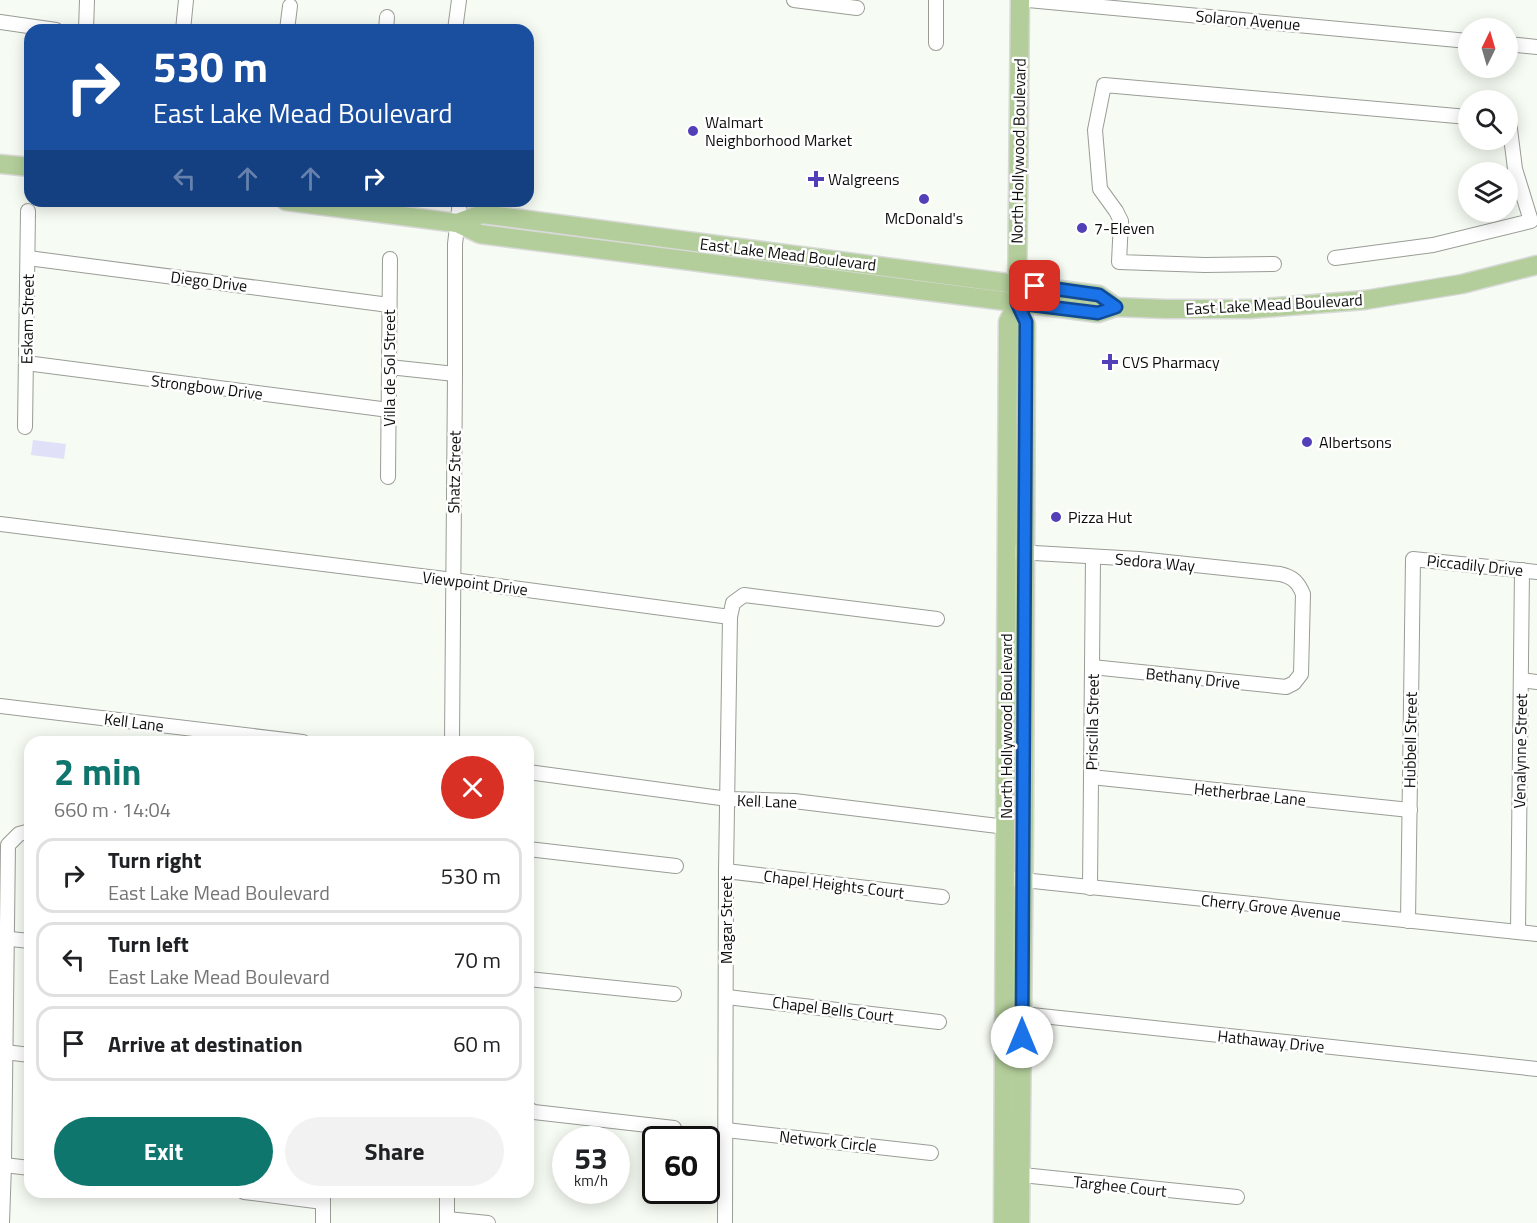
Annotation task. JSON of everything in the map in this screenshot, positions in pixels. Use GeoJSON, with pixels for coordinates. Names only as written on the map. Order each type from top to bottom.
{"type":"FeatureCollection","features":[{"type":"Feature","properties":{"kind":"main road","name":"North Hollywood Boulevard"},"geometry":{"type":"LineString","coordinates":[[1020,0],[1017,294],[1026,322],[1016,441],[1012,1174],[1020,1223]]}},
{"type":"Feature","properties":{"kind":"main road"},"geometry":{"type":"LineString","coordinates":[[0,164],[24,166]]}},
{"type":"Feature","properties":{"kind":"main road","name":"East Lake Mead Boulevard"},"geometry":{"type":"LineString","coordinates":[[333,207],[457,223],[480,234],[767,271],[1017,294],[1099,295],[1116,307],[1200,310],[1365,300],[1462,284],[1537,265]]}},
{"type":"Feature","properties":{"kind":"main road","name":"East Lake Mead Boulevard"},"geometry":{"type":"LineString","coordinates":[[457,223],[482,214],[847,262],[1017,294]]}},
{"type":"Feature","properties":{"kind":"main road"},"geometry":{"type":"LineString","coordinates":[[671,258],[676,252],[706,251],[714,244]]}},
{"type":"Feature","properties":{"kind":"main road"},"geometry":{"type":"LineString","coordinates":[[767,271],[777,265],[828,270],[847,262]]}},
{"type":"Feature","properties":{"kind":"main road","name":"North Hollywood Boulevard"},"geometry":{"type":"LineString","coordinates":[[1015,879],[1006,827],[1016,552]]}},
{"type":"Feature","properties":{"kind":"main road","name":"North Hollywood Boulevard"},"geometry":{"type":"LineString","coordinates":[[1003,1223],[1012,1174]]}},
{"type":"Feature","properties":{"kind":"street"},"geometry":{"type":"LineString","coordinates":[[87,0],[87,24]]}},
{"type":"Feature","properties":{"kind":"street"},"geometry":{"type":"LineString","coordinates":[[184,24],[186,0]]}},
{"type":"Feature","properties":{"kind":"street"},"geometry":{"type":"LineString","coordinates":[[456,24],[459,0]]}},
{"type":"Feature","properties":{"kind":"street"},"geometry":{"type":"LineString","coordinates":[[936,0],[936,44]]}},
{"type":"Feature","properties":{"kind":"street","name":"Solaron Avenue"},"geometry":{"type":"LineString","coordinates":[[1028,0],[1458,39]]}},
{"type":"Feature","properties":{"kind":"street"},"geometry":{"type":"LineString","coordinates":[[802,1],[857,8]]}},
{"type":"Feature","properties":{"kind":"street"},"geometry":{"type":"LineString","coordinates":[[288,24],[290,6]]}},
{"type":"Feature","properties":{"kind":"street"},"geometry":{"type":"LineString","coordinates":[[0,22],[24,25]]}},
{"type":"Feature","properties":{"kind":"street"},"geometry":{"type":"LineString","coordinates":[[1518,45],[1537,47]]}},
{"type":"Feature","properties":{"kind":"street"},"geometry":{"type":"LineString","coordinates":[[1274,264],[1205,265],[1119,262],[1120,221],[1116,211],[1100,189],[1095,130],[1104,85],[1458,116]]}},
{"type":"Feature","properties":{"kind":"street"},"geometry":{"type":"LineString","coordinates":[[1335,258],[1433,245],[1531,221],[1515,169],[1513,150]]}},
{"type":"Feature","properties":{"kind":"street","name":"Shatz Street"},"geometry":{"type":"LineString","coordinates":[[452,736],[455,244],[459,207]]}},
{"type":"Feature","properties":{"kind":"street","name":"Eskam Street"},"geometry":{"type":"LineString","coordinates":[[25,427],[28,211]]}},
{"type":"Feature","properties":{"kind":"street","name":"Diego Drive"},"geometry":{"type":"LineString","coordinates":[[28,258],[389,305]]}},
{"type":"Feature","properties":{"kind":"street","name":"Villa de Sol Street"},"geometry":{"type":"LineString","coordinates":[[388,477],[390,259]]}},
{"type":"Feature","properties":{"kind":"street","name":"Strongbow Drive"},"geometry":{"type":"LineString","coordinates":[[26,363],[389,410]]}},
{"type":"Feature","properties":{"kind":"street"},"geometry":{"type":"LineString","coordinates":[[388,367],[455,374]]}},
{"type":"Feature","properties":{"kind":"street","name":"Viewpoint Drive"},"geometry":{"type":"LineString","coordinates":[[0,524],[730,616]]}},
{"type":"Feature","properties":{"kind":"street","name":"Sedora Way"},"geometry":{"type":"LineString","coordinates":[[1016,552],[1139,560],[1291,577],[1299,584],[1303,594],[1301,674],[1294,683]]}},
{"type":"Feature","properties":{"kind":"street","name":"Priscilla Street"},"geometry":{"type":"LineString","coordinates":[[1090,888],[1093,557]]}},
{"type":"Feature","properties":{"kind":"street","name":"Piccadily Drive"},"geometry":{"type":"LineString","coordinates":[[1413,559],[1537,572]]}},
{"type":"Feature","properties":{"kind":"street","name":"Hubbell Street"},"geometry":{"type":"LineString","coordinates":[[1408,921],[1413,559]]}},
{"type":"Feature","properties":{"kind":"street","name":"Venalynne Street"},"geometry":{"type":"LineString","coordinates":[[1518,932],[1522,570]]}},
{"type":"Feature","properties":{"kind":"street"},"geometry":{"type":"LineString","coordinates":[[730,616],[733,603],[744,595],[937,620]]}},
{"type":"Feature","properties":{"kind":"street","name":"Magar Street"},"geometry":{"type":"LineString","coordinates":[[725,1223],[726,871],[730,616]]}},
{"type":"Feature","properties":{"kind":"street","name":"Bethany Drive"},"geometry":{"type":"LineString","coordinates":[[1092,668],[1286,687],[1294,683]]}},
{"type":"Feature","properties":{"kind":"street"},"geometry":{"type":"LineString","coordinates":[[1521,680],[1537,682]]}},
{"type":"Feature","properties":{"kind":"street","name":"Kell Lane"},"geometry":{"type":"LineString","coordinates":[[0,706],[252,736]]}},
{"type":"Feature","properties":{"kind":"street","name":"Kell Lane"},"geometry":{"type":"LineString","coordinates":[[534,773],[728,799],[794,801],[1006,827]]}},
{"type":"Feature","properties":{"kind":"street","name":"Hetherbrae Lane"},"geometry":{"type":"LineString","coordinates":[[1091,777],[1410,810]]}},
{"type":"Feature","properties":{"kind":"street"},"geometry":{"type":"LineString","coordinates":[[2,1223],[5,1052],[3,938],[8,845],[19,834],[24,833]]}},
{"type":"Feature","properties":{"kind":"street"},"geometry":{"type":"LineString","coordinates":[[534,850],[676,866]]}},
{"type":"Feature","properties":{"kind":"street","name":"Chapel Heights Court"},"geometry":{"type":"LineString","coordinates":[[726,871],[942,897]]}},
{"type":"Feature","properties":{"kind":"street","name":"Cherry Grove Avenue"},"geometry":{"type":"LineString","coordinates":[[1015,879],[1537,934]]}},
{"type":"Feature","properties":{"kind":"street"},"geometry":{"type":"LineString","coordinates":[[3,938],[24,940]]}},
{"type":"Feature","properties":{"kind":"street"},"geometry":{"type":"LineString","coordinates":[[534,980],[674,994]]}},
{"type":"Feature","properties":{"kind":"street","name":"Chapel Bells Court"},"geometry":{"type":"LineString","coordinates":[[727,997],[939,1022]]}},
{"type":"Feature","properties":{"kind":"street","name":"Hathaway Drive"},"geometry":{"type":"LineString","coordinates":[[1013,1013],[1537,1070]]}},
{"type":"Feature","properties":{"kind":"street"},"geometry":{"type":"LineString","coordinates":[[5,1052],[24,1054]]}},
{"type":"Feature","properties":{"kind":"street"},"geometry":{"type":"LineString","coordinates":[[534,1112],[656,1126]]}},
{"type":"Feature","properties":{"kind":"street","name":"Network Circle"},"geometry":{"type":"LineString","coordinates":[[726,1130],[931,1153]]}},
{"type":"Feature","properties":{"kind":"street"},"geometry":{"type":"LineString","coordinates":[[4,1165],[24,1167]]}},
{"type":"Feature","properties":{"kind":"street","name":"Targhee Court"},"geometry":{"type":"LineString","coordinates":[[1012,1174],[1237,1197]]}},
{"type":"Feature","properties":{"kind":"street"},"geometry":{"type":"LineString","coordinates":[[323,1198],[323,1223]]}},
{"type":"Feature","properties":{"kind":"street"},"geometry":{"type":"LineString","coordinates":[[447,1198],[447,1221],[488,1223]]}},
{"type":"Feature","properties":{"kind":"shaded area"},"geometry":{"type":"Polygon","coordinates":[[[33,440],[66,444],[64,459],[31,455],[33,440]]]}},
{"type":"Feature","properties":{"kind":"place","name":"Walmart Neighborhood Market"},"geometry":{"type":"Point","coordinates":[693,131]}},
{"type":"Feature","properties":{"kind":"place","name":"Walgreens"},"geometry":{"type":"Point","coordinates":[816,179]}},
{"type":"Feature","properties":{"kind":"place","name":"McDonald's"},"geometry":{"type":"Point","coordinates":[924,199]}},
{"type":"Feature","properties":{"kind":"place","name":"7-Eleven"},"geometry":{"type":"Point","coordinates":[1082,228]}},
{"type":"Feature","properties":{"kind":"place","name":"CVS Pharmacy"},"geometry":{"type":"Point","coordinates":[1110,362]}},
{"type":"Feature","properties":{"kind":"place","name":"Albertsons"},"geometry":{"type":"Point","coordinates":[1307,442]}},
{"type":"Feature","properties":{"kind":"place","name":"Pizza Hut"},"geometry":{"type":"Point","coordinates":[1056,517]}},
{"type":"Feature","properties":{"kind":"route"},"geometry":{"type":"LineString","coordinates":[[1022,1037],[1026,322],[1017,303],[1098,313],[1116,307],[1099,295],[1035,286]]}}]}
